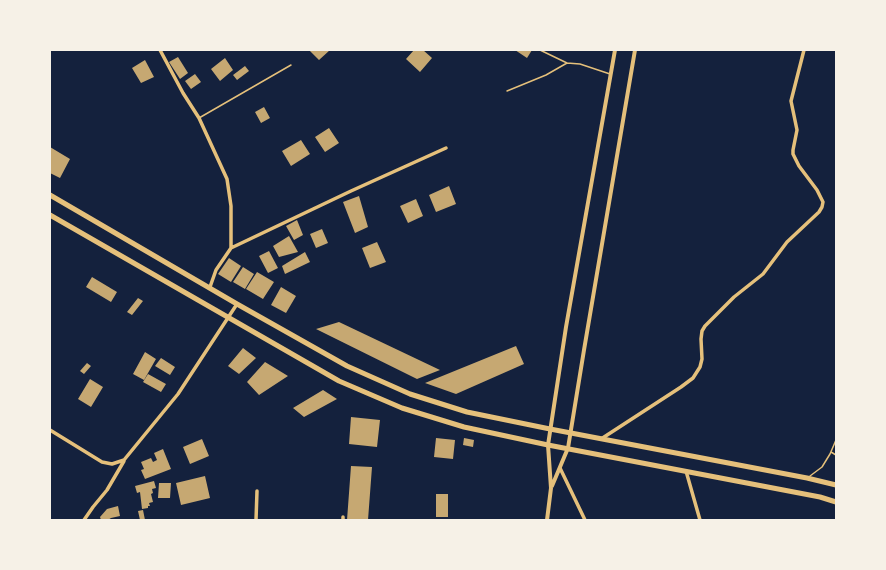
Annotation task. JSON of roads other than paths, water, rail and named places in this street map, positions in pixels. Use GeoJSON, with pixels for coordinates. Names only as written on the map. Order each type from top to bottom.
{"type":"FeatureCollection","features":[{"type":"Feature","properties":{"kind":"main road"},"geometry":{"type":"LineString","coordinates":[[50,195],[237,304],[348,366],[410,394],[467,412],[807,478],[836,485]]}},
{"type":"Feature","properties":{"kind":"main road"},"geometry":{"type":"LineString","coordinates":[[50,214],[228,318],[339,380],[402,408],[464,426],[548,445],[686,471],[836,502]]}},
{"type":"Feature","properties":{"kind":"street"},"geometry":{"type":"LineString","coordinates":[[160,50],[183,93],[199,118],[227,178],[231,206],[231,248]]}},
{"type":"Feature","properties":{"kind":"street"},"geometry":{"type":"LineString","coordinates":[[546,520],[551,488],[548,445],[550,429],[566,327],[615,50]]}},
{"type":"Feature","properties":{"kind":"street"},"geometry":{"type":"LineString","coordinates":[[551,488],[568,448],[571,433],[635,50]]}},
{"type":"Feature","properties":{"kind":"street"},"geometry":{"type":"LineString","coordinates":[[601,439],[693,378],[700,367],[702,359],[701,339],[702,331],[705,326],[734,297],[762,274],[787,242],[819,212],[822,207],[823,202],[817,190],[799,166],[792,150],[797,130],[791,101],[804,50]]}},
{"type":"Feature","properties":{"kind":"street"},"geometry":{"type":"LineString","coordinates":[[210,287],[216,270],[231,248],[446,148]]}},
{"type":"Feature","properties":{"kind":"street"},"geometry":{"type":"LineString","coordinates":[[84,520],[107,490],[124,460],[178,394],[237,304]]}},
{"type":"Feature","properties":{"kind":"street"},"geometry":{"type":"LineString","coordinates":[[50,430],[102,462],[112,464],[124,460]]}},
{"type":"Feature","properties":{"kind":"street"},"geometry":{"type":"LineString","coordinates":[[560,468],[585,520]]}},
{"type":"Feature","properties":{"kind":"street"},"geometry":{"type":"LineString","coordinates":[[686,471],[700,520]]}},
{"type":"Feature","properties":{"kind":"street"},"geometry":{"type":"LineString","coordinates":[[256,520],[257,491]]}},
{"type":"Feature","properties":{"kind":"lane"},"geometry":{"type":"LineString","coordinates":[[540,50],[567,63],[580,64],[610,74]]}},
{"type":"Feature","properties":{"kind":"lane"},"geometry":{"type":"LineString","coordinates":[[507,91],[546,75],[567,63]]}},
{"type":"Feature","properties":{"kind":"lane"},"geometry":{"type":"LineString","coordinates":[[199,118],[291,65]]}},
{"type":"Feature","properties":{"kind":"lane"},"geometry":{"type":"LineString","coordinates":[[807,478],[822,467],[836,440]]}},
{"type":"Feature","properties":{"kind":"lane"},"geometry":{"type":"LineString","coordinates":[[831,452],[836,455]]}}]}
